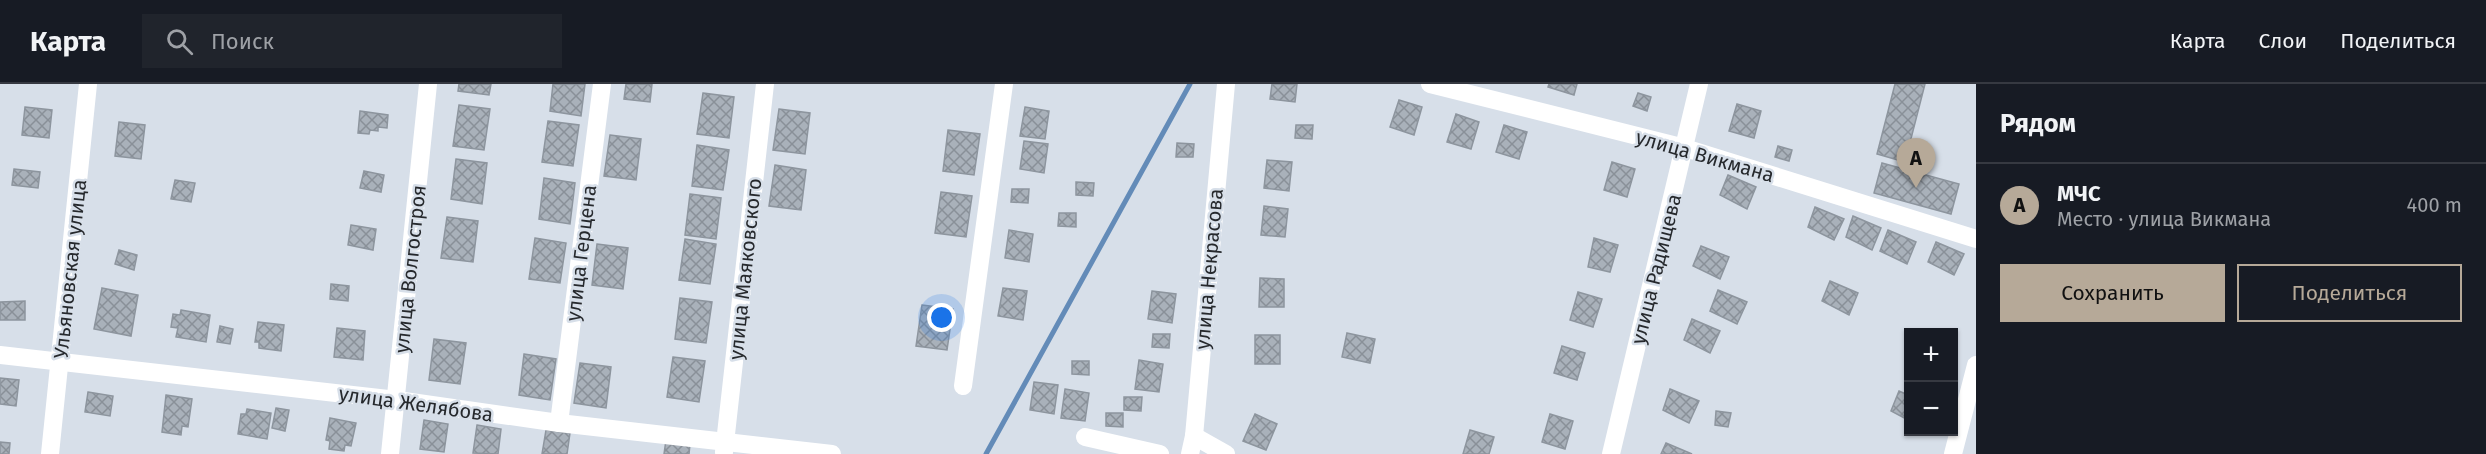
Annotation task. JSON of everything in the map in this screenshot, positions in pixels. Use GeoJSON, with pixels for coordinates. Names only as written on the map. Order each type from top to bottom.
{"type":"FeatureCollection","features":[{"type":"Feature","properties":{"kind":"street","name":"Ульяновская улица"},"geometry":{"type":"LineString","coordinates":[[50,454],[88,84]]}},
{"type":"Feature","properties":{"kind":"street","name":"улица Волгостроя"},"geometry":{"type":"LineString","coordinates":[[390,454],[428,84]]}},
{"type":"Feature","properties":{"kind":"street","name":"улица Герцена"},"geometry":{"type":"LineString","coordinates":[[559,423],[602,84]]}},
{"type":"Feature","properties":{"kind":"street","name":"улица Маяковского"},"geometry":{"type":"LineString","coordinates":[[724,448],[765,84]]}},
{"type":"Feature","properties":{"kind":"street"},"geometry":{"type":"LineString","coordinates":[[963,386],[1004,84]]}},
{"type":"Feature","properties":{"kind":"street","name":"улица Некрасова"},"geometry":{"type":"LineString","coordinates":[[1190,454],[1194,436],[1226,84]]}},
{"type":"Feature","properties":{"kind":"street","name":"улица Викмана"},"geometry":{"type":"LineString","coordinates":[[1430,84],[1685,148],[1976,239]]}},
{"type":"Feature","properties":{"kind":"street","name":"улица Радищева"},"geometry":{"type":"LineString","coordinates":[[1611,454],[1699,84]]}},
{"type":"Feature","properties":{"kind":"street","name":"улица Желябова"},"geometry":{"type":"LineString","coordinates":[[0,355],[397,400],[724,448],[832,454]]}},
{"type":"Feature","properties":{"kind":"street"},"geometry":{"type":"LineString","coordinates":[[1953,454],[1976,365]]}},
{"type":"Feature","properties":{"kind":"street"},"geometry":{"type":"LineString","coordinates":[[1194,436],[1226,454]]}},
{"type":"Feature","properties":{"kind":"street"},"geometry":{"type":"LineString","coordinates":[[1085,437],[1160,454]]}},
{"type":"Feature","properties":{"kind":"building"},"geometry":{"type":"Polygon","coordinates":[[[459,84],[491,84],[489,95],[458,91],[459,84]]]}},
{"type":"Feature","properties":{"kind":"building"},"geometry":{"type":"Polygon","coordinates":[[[553,84],[585,84],[581,116],[550,111],[553,84]]]}},
{"type":"Feature","properties":{"kind":"building"},"geometry":{"type":"Polygon","coordinates":[[[626,84],[652,84],[650,102],[624,99],[626,84]]]}},
{"type":"Feature","properties":{"kind":"building"},"geometry":{"type":"Polygon","coordinates":[[[1272,84],[1297,84],[1295,102],[1270,99],[1272,84]]]}},
{"type":"Feature","properties":{"kind":"building"},"geometry":{"type":"Polygon","coordinates":[[[1549,84],[1577,84],[1574,95],[1548,87],[1549,84]]]}},
{"type":"Feature","properties":{"kind":"building"},"geometry":{"type":"Polygon","coordinates":[[[1895,84],[1925,84],[1905,162],[1877,154],[1895,84]]]}},
{"type":"Feature","properties":{"kind":"building"},"geometry":{"type":"Polygon","coordinates":[[[703,93],[734,97],[729,138],[697,134],[703,93]]]}},
{"type":"Feature","properties":{"kind":"building"},"geometry":{"type":"Polygon","coordinates":[[[1638,93],[1651,97],[1647,111],[1633,106],[1638,93]]]}},
{"type":"Feature","properties":{"kind":"building"},"geometry":{"type":"Polygon","coordinates":[[[1399,100],[1422,107],[1414,135],[1390,127],[1399,100]]]}},
{"type":"Feature","properties":{"kind":"building"},"geometry":{"type":"Polygon","coordinates":[[[1737,104],[1761,111],[1754,138],[1729,131],[1737,104]]]}},
{"type":"Feature","properties":{"kind":"building"},"geometry":{"type":"Polygon","coordinates":[[[459,105],[490,109],[484,150],[453,146],[459,105]]]}},
{"type":"Feature","properties":{"kind":"building"},"geometry":{"type":"Polygon","coordinates":[[[25,107],[52,110],[49,138],[22,135],[25,107]]]}},
{"type":"Feature","properties":{"kind":"building"},"geometry":{"type":"Polygon","coordinates":[[[1025,107],[1049,111],[1045,139],[1020,136],[1025,107]]]}},
{"type":"Feature","properties":{"kind":"building"},"geometry":{"type":"Polygon","coordinates":[[[779,109],[810,113],[805,154],[773,150],[779,109]]]}},
{"type":"Feature","properties":{"kind":"building"},"geometry":{"type":"Polygon","coordinates":[[[360,111],[388,115],[387,128],[378,127],[378,131],[370,130],[369,134],[358,133],[360,111]]]}},
{"type":"Feature","properties":{"kind":"building"},"geometry":{"type":"Polygon","coordinates":[[[1456,114],[1479,122],[1471,149],[1447,142],[1456,114]]]}},
{"type":"Feature","properties":{"kind":"building"},"geometry":{"type":"Polygon","coordinates":[[[548,121],[579,125],[573,166],[542,162],[548,121]]]}},
{"type":"Feature","properties":{"kind":"building"},"geometry":{"type":"Polygon","coordinates":[[[119,122],[145,125],[141,159],[115,156],[119,122]]]}},
{"type":"Feature","properties":{"kind":"building"},"geometry":{"type":"Polygon","coordinates":[[[1296,125],[1313,125],[1312,139],[1295,138],[1296,125]]]}},
{"type":"Feature","properties":{"kind":"building"},"geometry":{"type":"Polygon","coordinates":[[[1504,125],[1527,132],[1519,159],[1496,152],[1504,125]]]}},
{"type":"Feature","properties":{"kind":"building"},"geometry":{"type":"Polygon","coordinates":[[[948,130],[980,134],[974,175],[943,171],[948,130]]]}},
{"type":"Feature","properties":{"kind":"building"},"geometry":{"type":"Polygon","coordinates":[[[610,135],[641,139],[636,180],[604,176],[610,135]]]}},
{"type":"Feature","properties":{"kind":"building"},"geometry":{"type":"Polygon","coordinates":[[[1024,141],[1048,144],[1044,173],[1020,169],[1024,141]]]}},
{"type":"Feature","properties":{"kind":"building"},"geometry":{"type":"Polygon","coordinates":[[[1177,143],[1194,144],[1193,157],[1176,157],[1177,143]]]}},
{"type":"Feature","properties":{"kind":"building"},"geometry":{"type":"Polygon","coordinates":[[[697,145],[729,150],[723,190],[692,186],[697,145]]]}},
{"type":"Feature","properties":{"kind":"building"},"geometry":{"type":"Polygon","coordinates":[[[1778,146],[1792,150],[1789,161],[1775,157],[1778,146]]]}},
{"type":"Feature","properties":{"kind":"building"},"geometry":{"type":"Polygon","coordinates":[[[456,159],[487,163],[482,204],[451,199],[456,159]]]}},
{"type":"Feature","properties":{"kind":"building"},"geometry":{"type":"Polygon","coordinates":[[[1267,160],[1292,162],[1289,191],[1264,188],[1267,160]]]}},
{"type":"Feature","properties":{"kind":"building"},"geometry":{"type":"Polygon","coordinates":[[[1612,162],[1635,169],[1627,197],[1604,190],[1612,162]]]}},
{"type":"Feature","properties":{"kind":"building"},"geometry":{"type":"Polygon","coordinates":[[[1882,163],[1959,184],[1951,214],[1874,193],[1882,163]]]}},
{"type":"Feature","properties":{"kind":"building"},"geometry":{"type":"Polygon","coordinates":[[[775,165],[806,170],[801,210],[769,206],[775,165]]]}},
{"type":"Feature","properties":{"kind":"building"},"geometry":{"type":"Polygon","coordinates":[[[14,169],[40,172],[38,188],[12,185],[14,169]]]}},
{"type":"Feature","properties":{"kind":"building"},"geometry":{"type":"Polygon","coordinates":[[[364,171],[384,175],[381,192],[360,188],[364,171]]]}},
{"type":"Feature","properties":{"kind":"building"},"geometry":{"type":"Polygon","coordinates":[[[1728,175],[1756,187],[1747,209],[1720,195],[1728,175]]]}},
{"type":"Feature","properties":{"kind":"building"},"geometry":{"type":"Polygon","coordinates":[[[544,178],[575,183],[570,224],[539,219],[544,178]]]}},
{"type":"Feature","properties":{"kind":"building"},"geometry":{"type":"Polygon","coordinates":[[[175,180],[195,183],[191,202],[171,199],[175,180]]]}},
{"type":"Feature","properties":{"kind":"building"},"geometry":{"type":"Polygon","coordinates":[[[1076,182],[1094,183],[1093,196],[1076,195],[1076,182]]]}},
{"type":"Feature","properties":{"kind":"building"},"geometry":{"type":"Polygon","coordinates":[[[1012,189],[1029,189],[1028,203],[1011,202],[1012,189]]]}},
{"type":"Feature","properties":{"kind":"building"},"geometry":{"type":"Polygon","coordinates":[[[941,192],[972,196],[966,237],[935,233],[941,192]]]}},
{"type":"Feature","properties":{"kind":"building"},"geometry":{"type":"Polygon","coordinates":[[[690,194],[721,198],[716,239],[685,235],[690,194]]]}},
{"type":"Feature","properties":{"kind":"building"},"geometry":{"type":"Polygon","coordinates":[[[1264,206],[1288,209],[1285,237],[1261,235],[1264,206]]]}},
{"type":"Feature","properties":{"kind":"building"},"geometry":{"type":"Polygon","coordinates":[[[1815,207],[1844,219],[1834,240],[1808,227],[1815,207]]]}},
{"type":"Feature","properties":{"kind":"building"},"geometry":{"type":"Polygon","coordinates":[[[1059,213],[1076,213],[1076,227],[1058,226],[1059,213]]]}},
{"type":"Feature","properties":{"kind":"building"},"geometry":{"type":"Polygon","coordinates":[[[1853,216],[1881,228],[1872,250],[1846,237],[1853,216]]]}},
{"type":"Feature","properties":{"kind":"building"},"geometry":{"type":"Polygon","coordinates":[[[447,217],[478,221],[473,262],[441,258],[447,217]]]}},
{"type":"Feature","properties":{"kind":"building"},"geometry":{"type":"Polygon","coordinates":[[[351,225],[376,229],[373,250],[348,245],[351,225]]]}},
{"type":"Feature","properties":{"kind":"building"},"geometry":{"type":"Polygon","coordinates":[[[1009,230],[1033,234],[1029,262],[1005,258],[1009,230]]]}},
{"type":"Feature","properties":{"kind":"building"},"geometry":{"type":"Polygon","coordinates":[[[1888,230],[1916,242],[1907,264],[1880,251],[1888,230]]]}},
{"type":"Feature","properties":{"kind":"building"},"geometry":{"type":"Polygon","coordinates":[[[535,238],[566,243],[560,283],[529,279],[535,238]]]}},
{"type":"Feature","properties":{"kind":"building"},"geometry":{"type":"Polygon","coordinates":[[[1594,238],[1618,245],[1610,272],[1588,267],[1594,238]]]}},
{"type":"Feature","properties":{"kind":"building"},"geometry":{"type":"Polygon","coordinates":[[[685,239],[716,244],[710,284],[679,280],[685,239]]]}},
{"type":"Feature","properties":{"kind":"building"},"geometry":{"type":"Polygon","coordinates":[[[1936,242],[1964,254],[1954,275],[1928,262],[1936,242]]]}},
{"type":"Feature","properties":{"kind":"building"},"geometry":{"type":"Polygon","coordinates":[[[597,244],[628,248],[623,289],[592,285],[597,244]]]}},
{"type":"Feature","properties":{"kind":"building"},"geometry":{"type":"Polygon","coordinates":[[[1701,246],[1729,257],[1720,279],[1693,266],[1701,246]]]}},
{"type":"Feature","properties":{"kind":"building"},"geometry":{"type":"Polygon","coordinates":[[[119,250],[137,255],[134,270],[115,264],[119,250]]]}},
{"type":"Feature","properties":{"kind":"building"},"geometry":{"type":"Polygon","coordinates":[[[1260,278],[1284,279],[1284,307],[1259,307],[1260,278]]]}},
{"type":"Feature","properties":{"kind":"building"},"geometry":{"type":"Polygon","coordinates":[[[1830,281],[1858,293],[1849,315],[1822,301],[1830,281]]]}},
{"type":"Feature","properties":{"kind":"building"},"geometry":{"type":"Polygon","coordinates":[[[331,284],[349,286],[348,301],[330,299],[331,284]]]}},
{"type":"Feature","properties":{"kind":"building"},"geometry":{"type":"Polygon","coordinates":[[[102,288],[138,295],[131,336],[94,329],[102,288]]]}},
{"type":"Feature","properties":{"kind":"building"},"geometry":{"type":"Polygon","coordinates":[[[1003,288],[1027,291],[1023,320],[998,316],[1003,288]]]}},
{"type":"Feature","properties":{"kind":"building"},"geometry":{"type":"Polygon","coordinates":[[[1718,290],[1747,302],[1737,324],[1710,311],[1718,290]]]}},
{"type":"Feature","properties":{"kind":"building"},"geometry":{"type":"Polygon","coordinates":[[[1152,291],[1176,294],[1172,323],[1148,319],[1152,291]]]}},
{"type":"Feature","properties":{"kind":"building"},"geometry":{"type":"Polygon","coordinates":[[[1578,292],[1602,299],[1593,327],[1570,320],[1578,292]]]}},
{"type":"Feature","properties":{"kind":"building"},"geometry":{"type":"Polygon","coordinates":[[[680,298],[712,302],[706,343],[675,339],[680,298]]]}},
{"type":"Feature","properties":{"kind":"building"},"geometry":{"type":"Polygon","coordinates":[[[25,301],[25,320],[0,320],[0,302],[25,301]]]}},
{"type":"Feature","properties":{"kind":"building"},"geometry":{"type":"Polygon","coordinates":[[[922,305],[953,309],[947,350],[916,346],[922,305]]]}},
{"type":"Feature","properties":{"kind":"building"},"geometry":{"type":"Polygon","coordinates":[[[181,310],[210,315],[206,342],[176,337],[178,328],[171,327],[173,314],[180,315],[181,310]]]}},
{"type":"Feature","properties":{"kind":"building"},"geometry":{"type":"Polygon","coordinates":[[[1692,319],[1720,331],[1710,353],[1684,340],[1692,319]]]}},
{"type":"Feature","properties":{"kind":"building"},"geometry":{"type":"Polygon","coordinates":[[[258,322],[284,325],[281,351],[259,348],[259,342],[255,342],[258,322]]]}},
{"type":"Feature","properties":{"kind":"building"},"geometry":{"type":"Polygon","coordinates":[[[220,326],[233,329],[230,344],[217,342],[220,326]]]}},
{"type":"Feature","properties":{"kind":"building"},"geometry":{"type":"Polygon","coordinates":[[[337,328],[365,331],[363,360],[334,357],[337,328]]]}},
{"type":"Feature","properties":{"kind":"building"},"geometry":{"type":"Polygon","coordinates":[[[1347,333],[1375,339],[1370,363],[1342,357],[1347,333]]]}},
{"type":"Feature","properties":{"kind":"building"},"geometry":{"type":"Polygon","coordinates":[[[1153,334],[1170,334],[1169,348],[1152,347],[1153,334]]]}},
{"type":"Feature","properties":{"kind":"building"},"geometry":{"type":"Polygon","coordinates":[[[1255,335],[1280,335],[1280,364],[1255,364],[1255,335]]]}},
{"type":"Feature","properties":{"kind":"building"},"geometry":{"type":"Polygon","coordinates":[[[434,339],[466,343],[460,384],[429,380],[434,339]]]}},
{"type":"Feature","properties":{"kind":"building"},"geometry":{"type":"Polygon","coordinates":[[[1562,346],[1585,353],[1577,380],[1554,373],[1562,346]]]}},
{"type":"Feature","properties":{"kind":"building"},"geometry":{"type":"Polygon","coordinates":[[[524,354],[556,359],[550,400],[519,395],[524,354]]]}},
{"type":"Feature","properties":{"kind":"building"},"geometry":{"type":"Polygon","coordinates":[[[673,357],[705,361],[699,402],[667,397],[673,357]]]}},
{"type":"Feature","properties":{"kind":"building"},"geometry":{"type":"Polygon","coordinates":[[[1139,360],[1163,364],[1159,392],[1135,389],[1139,360]]]}},
{"type":"Feature","properties":{"kind":"building"},"geometry":{"type":"Polygon","coordinates":[[[1072,361],[1089,361],[1089,375],[1072,374],[1072,361]]]}},
{"type":"Feature","properties":{"kind":"building"},"geometry":{"type":"Polygon","coordinates":[[[580,363],[611,367],[606,408],[574,403],[580,363]]]}},
{"type":"Feature","properties":{"kind":"building"},"geometry":{"type":"Polygon","coordinates":[[[0,378],[19,380],[16,406],[0,404],[0,378]]]}},
{"type":"Feature","properties":{"kind":"building"},"geometry":{"type":"Polygon","coordinates":[[[1034,382],[1058,385],[1054,414],[1030,410],[1034,382]]]}},
{"type":"Feature","properties":{"kind":"building"},"geometry":{"type":"Polygon","coordinates":[[[1065,389],[1089,393],[1085,421],[1061,418],[1065,389]]]}},
{"type":"Feature","properties":{"kind":"building"},"geometry":{"type":"Polygon","coordinates":[[[1670,389],[1699,401],[1689,423],[1663,410],[1670,389]]]}},
{"type":"Feature","properties":{"kind":"building"},"geometry":{"type":"Polygon","coordinates":[[[1899,391],[1904,393],[1904,418],[1891,411],[1899,391]]]}},
{"type":"Feature","properties":{"kind":"building"},"geometry":{"type":"Polygon","coordinates":[[[88,392],[113,396],[110,416],[85,412],[88,392]]]}},
{"type":"Feature","properties":{"kind":"building"},"geometry":{"type":"Polygon","coordinates":[[[166,395],[192,399],[188,427],[182,426],[181,435],[162,432],[166,395]]]}},
{"type":"Feature","properties":{"kind":"building"},"geometry":{"type":"Polygon","coordinates":[[[1124,397],[1142,397],[1141,411],[1124,410],[1124,397]]]}},
{"type":"Feature","properties":{"kind":"building"},"geometry":{"type":"Polygon","coordinates":[[[276,408],[289,410],[285,431],[272,428],[276,408]]]}},
{"type":"Feature","properties":{"kind":"building"},"geometry":{"type":"Polygon","coordinates":[[[247,409],[271,413],[267,439],[238,434],[241,414],[246,414],[247,409]]]}},
{"type":"Feature","properties":{"kind":"building"},"geometry":{"type":"Polygon","coordinates":[[[1716,411],[1731,413],[1728,427],[1715,425],[1716,411]]]}},
{"type":"Feature","properties":{"kind":"building"},"geometry":{"type":"Polygon","coordinates":[[[1106,413],[1123,413],[1123,427],[1106,426],[1106,413]]]}},
{"type":"Feature","properties":{"kind":"building"},"geometry":{"type":"Polygon","coordinates":[[[1255,414],[1277,424],[1266,450],[1243,441],[1255,414]]]}},
{"type":"Feature","properties":{"kind":"building"},"geometry":{"type":"Polygon","coordinates":[[[1550,414],[1573,421],[1565,449],[1542,442],[1550,414]]]}},
{"type":"Feature","properties":{"kind":"building"},"geometry":{"type":"Polygon","coordinates":[[[330,418],[356,423],[351,446],[345,445],[344,451],[329,449],[330,441],[326,440],[330,418]]]}},
{"type":"Feature","properties":{"kind":"building"},"geometry":{"type":"Polygon","coordinates":[[[424,420],[448,424],[444,452],[420,449],[424,420]]]}},
{"type":"Feature","properties":{"kind":"building"},"geometry":{"type":"Polygon","coordinates":[[[477,425],[501,429],[498,454],[473,453],[477,425]]]}},
{"type":"Feature","properties":{"kind":"building"},"geometry":{"type":"Polygon","coordinates":[[[546,430],[570,433],[567,454],[542,454],[546,430]]]}},
{"type":"Feature","properties":{"kind":"building"},"geometry":{"type":"Polygon","coordinates":[[[1470,430],[1494,437],[1489,454],[1463,454],[1470,430]]]}},
{"type":"Feature","properties":{"kind":"building"},"geometry":{"type":"Polygon","coordinates":[[[666,440],[690,444],[689,454],[664,454],[666,440]]]}},
{"type":"Feature","properties":{"kind":"building"},"geometry":{"type":"Polygon","coordinates":[[[0,442],[10,443],[9,454],[0,454],[0,442]]]}},
{"type":"Feature","properties":{"kind":"building"},"geometry":{"type":"Polygon","coordinates":[[[1666,443],[1692,454],[1661,454],[1666,443]]]}},
{"type":"Feature","properties":{"kind":"waterway"},"geometry":{"type":"LineString","coordinates":[[986,454],[1190,84]]}},
{"type":"Feature","properties":{"kind":"place","name":"МЧС"},"geometry":{"type":"Point","coordinates":[1916,188]}}]}
